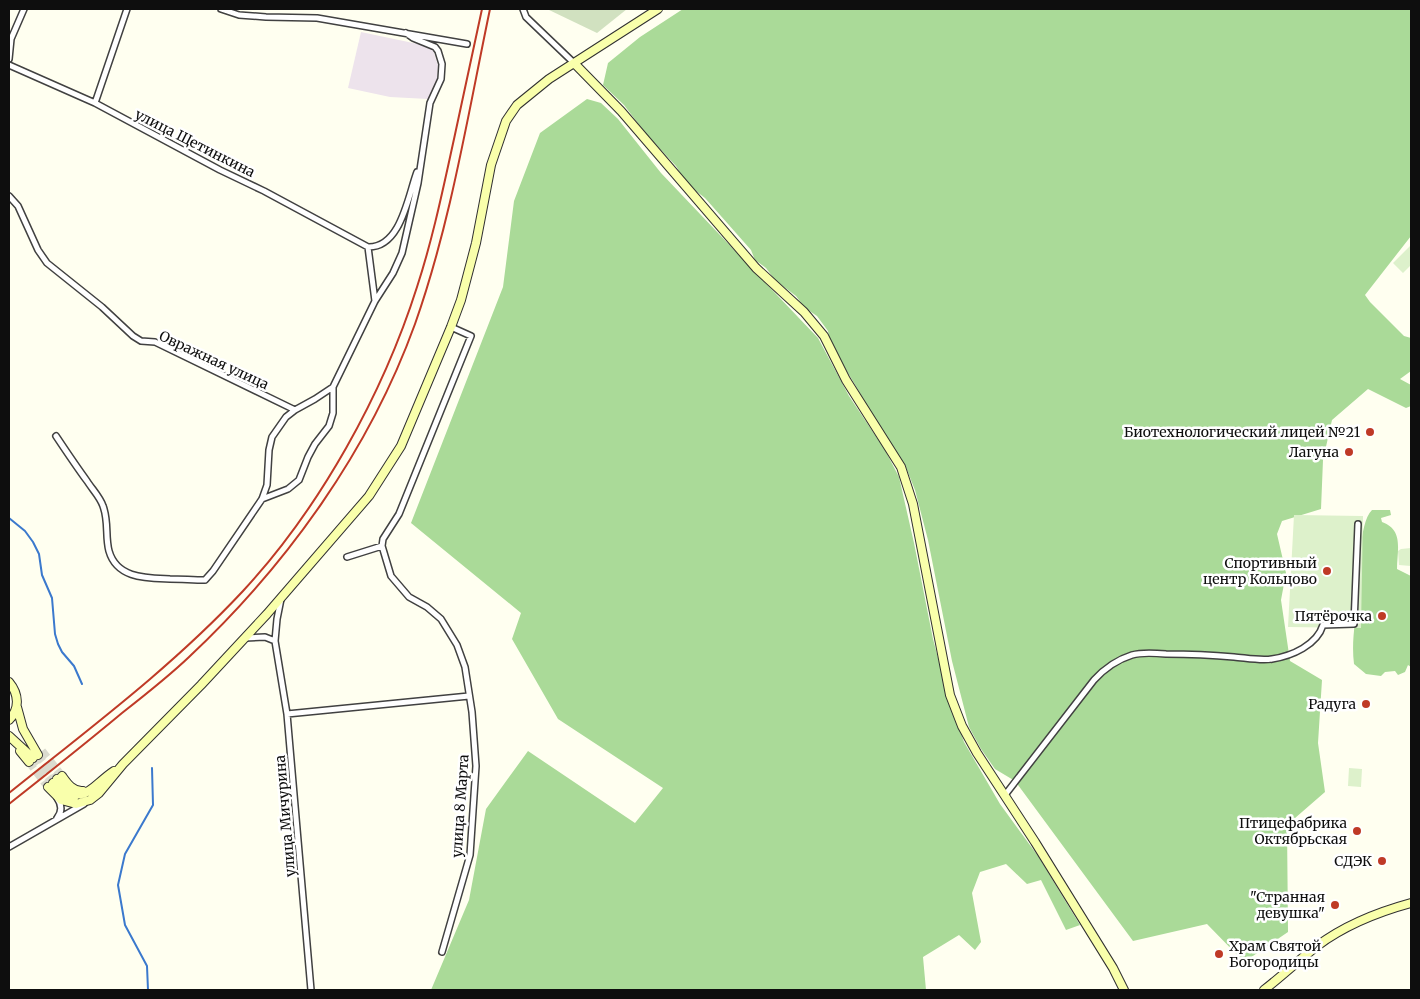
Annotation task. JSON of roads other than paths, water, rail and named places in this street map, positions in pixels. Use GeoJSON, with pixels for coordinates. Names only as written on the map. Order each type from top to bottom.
{"type":"FeatureCollection","features":[{"type":"Feature","properties":{"kind":"main road"},"geometry":{"type":"LineString","coordinates":[[55,781],[64,796],[75,799],[86,798],[97,791],[245,638],[369,496],[401,446],[451,327],[476,243],[491,165],[506,121],[517,105],[530,93],[560,71],[658,9]]}},
{"type":"Feature","properties":{"kind":"main road"},"geometry":{"type":"LineString","coordinates":[[574,63],[621,111],[756,268],[804,312],[824,336],[856,395],[901,467],[913,504],[950,695],[962,726],[1108,960],[1124,990]]}},
{"type":"Feature","properties":{"kind":"main road"},"geometry":{"type":"LineString","coordinates":[[9,682],[17,695],[17,708],[23,729],[36,757],[10,737]]}},
{"type":"Feature","properties":{"kind":"main road"},"geometry":{"type":"LineString","coordinates":[[9,720],[17,708]]}},
{"type":"Feature","properties":{"kind":"main road"},"geometry":{"type":"LineString","coordinates":[[55,781],[68,783],[78,791],[92,787],[111,775]]}},
{"type":"Feature","properties":{"kind":"main road"},"geometry":{"type":"LineString","coordinates":[[55,781],[55,795],[61,800],[76,804],[90,800],[99,793],[111,775]]}},
{"type":"Feature","properties":{"kind":"main road"},"geometry":{"type":"LineString","coordinates":[[1264,990],[1335,934],[1374,915],[1411,903]]}},
{"type":"Feature","properties":{"kind":"street"},"geometry":{"type":"LineString","coordinates":[[9,59],[10,40],[24,9]]}},
{"type":"Feature","properties":{"kind":"street"},"geometry":{"type":"LineString","coordinates":[[95,103],[127,9]]}},
{"type":"Feature","properties":{"kind":"street"},"geometry":{"type":"LineString","coordinates":[[221,9],[239,15],[317,18],[467,44]]}},
{"type":"Feature","properties":{"kind":"street"},"geometry":{"type":"LineString","coordinates":[[523,9],[526,17],[574,63]]}},
{"type":"Feature","properties":{"kind":"street"},"geometry":{"type":"LineString","coordinates":[[262,499],[288,489],[299,480],[312,451],[329,426],[333,413],[333,387],[375,301],[393,273],[402,253],[418,182],[430,103],[441,79],[442,64],[435,47],[406,33]]}},
{"type":"Feature","properties":{"kind":"street","name":"улица Щетинкина"},"geometry":{"type":"LineString","coordinates":[[9,64],[95,103],[368,247]]}},
{"type":"Feature","properties":{"kind":"street"},"geometry":{"type":"LineString","coordinates":[[375,301],[368,247],[375,248],[382,243],[402,221],[420,166]]}},
{"type":"Feature","properties":{"kind":"street","name":"Овражная улица"},"geometry":{"type":"LineString","coordinates":[[9,196],[18,206],[38,250],[47,264],[102,307],[133,336],[141,341],[156,342],[294,410]]}},
{"type":"Feature","properties":{"kind":"street"},"geometry":{"type":"LineString","coordinates":[[347,557],[382,546],[383,539],[399,514],[471,336],[451,327]]}},
{"type":"Feature","properties":{"kind":"street"},"geometry":{"type":"LineString","coordinates":[[56,436],[102,503],[107,516],[107,539],[113,562],[128,574],[143,578],[205,580],[221,561],[262,499],[267,485],[269,450],[272,437],[286,417],[294,410],[333,387]]}},
{"type":"Feature","properties":{"kind":"street"},"geometry":{"type":"LineString","coordinates":[[1005,796],[1094,680],[1104,669],[1118,661],[1133,654],[1153,653],[1272,659],[1292,654],[1312,643],[1319,634],[1323,624],[1354,624],[1358,524]]}},
{"type":"Feature","properties":{"kind":"street","name":"улица 8 Марта"},"geometry":{"type":"LineString","coordinates":[[382,546],[391,576],[409,597],[427,607],[441,619],[457,645],[465,667],[472,712],[476,766],[470,855],[442,952]]}},
{"type":"Feature","properties":{"kind":"street","name":"улица Мичурина"},"geometry":{"type":"LineString","coordinates":[[281,598],[276,619],[275,641],[287,714],[311,990]]}},
{"type":"Feature","properties":{"kind":"street"},"geometry":{"type":"LineString","coordinates":[[245,638],[265,637],[275,641]]}},
{"type":"Feature","properties":{"kind":"street"},"geometry":{"type":"LineString","coordinates":[[287,714],[469,696]]}},
{"type":"Feature","properties":{"kind":"street"},"geometry":{"type":"LineString","coordinates":[[55,795],[61,807],[60,814],[55,820]]}},
{"type":"Feature","properties":{"kind":"street"},"geometry":{"type":"LineString","coordinates":[[9,847],[90,800]]}},
{"type":"Feature","properties":{"kind":"waterway"},"geometry":{"type":"LineString","coordinates":[[9,518],[25,531],[39,554],[42,575],[52,598],[55,634],[58,644],[74,666],[82,684]]}},
{"type":"Feature","properties":{"kind":"waterway"},"geometry":{"type":"LineString","coordinates":[[148,990],[147,966],[125,925],[118,885],[125,854],[153,805],[152,768]]}},
{"type":"Feature","properties":{"kind":"tunnel"},"geometry":{"type":"LineString","coordinates":[[42,751],[62,776]]}},
{"type":"Feature","properties":{"kind":"tunnel"},"geometry":{"type":"LineString","coordinates":[[38,755],[57,779]]}},
{"type":"Feature","properties":{"kind":"tunnel"},"geometry":{"type":"LineString","coordinates":[[33,758],[53,783]]}},
{"type":"Feature","properties":{"kind":"tunnel"},"geometry":{"type":"LineString","coordinates":[[29,762],[48,787]]}},
{"type":"Feature","properties":{"kind":"railway"},"geometry":{"type":"LineString","coordinates":[[9,793],[130,696],[216,619],[271,558],[298,524],[323,487],[346,448],[386,368],[417,287],[437,213],[482,9]]}},
{"type":"Feature","properties":{"kind":"railway"},"geometry":{"type":"LineString","coordinates":[[9,804],[165,679],[225,621],[291,545],[322,504],[349,461],[374,417],[396,371],[428,285],[458,168],[490,9]]}},
{"type":"Feature","properties":{"kind":"place","name":"Биотехнологический лицей №21"},"geometry":{"type":"Point","coordinates":[1370,432]}},
{"type":"Feature","properties":{"kind":"place","name":"Лагуна"},"geometry":{"type":"Point","coordinates":[1349,452]}},
{"type":"Feature","properties":{"kind":"place","name":"Спортивный центр Кольцово"},"geometry":{"type":"Point","coordinates":[1327,571]}},
{"type":"Feature","properties":{"kind":"place","name":"Пятёрочка"},"geometry":{"type":"Point","coordinates":[1382,616]}},
{"type":"Feature","properties":{"kind":"place","name":"Радуга"},"geometry":{"type":"Point","coordinates":[1366,704]}},
{"type":"Feature","properties":{"kind":"place","name":"Птицефабрика Октябрьская"},"geometry":{"type":"Point","coordinates":[1357,831]}},
{"type":"Feature","properties":{"kind":"place","name":"СДЭК"},"geometry":{"type":"Point","coordinates":[1382,861]}},
{"type":"Feature","properties":{"kind":"place","name":"\"Странная девушка\""},"geometry":{"type":"Point","coordinates":[1335,905]}},
{"type":"Feature","properties":{"kind":"place","name":"Храм Святой Богородицы"},"geometry":{"type":"Point","coordinates":[1219,954]}}]}
